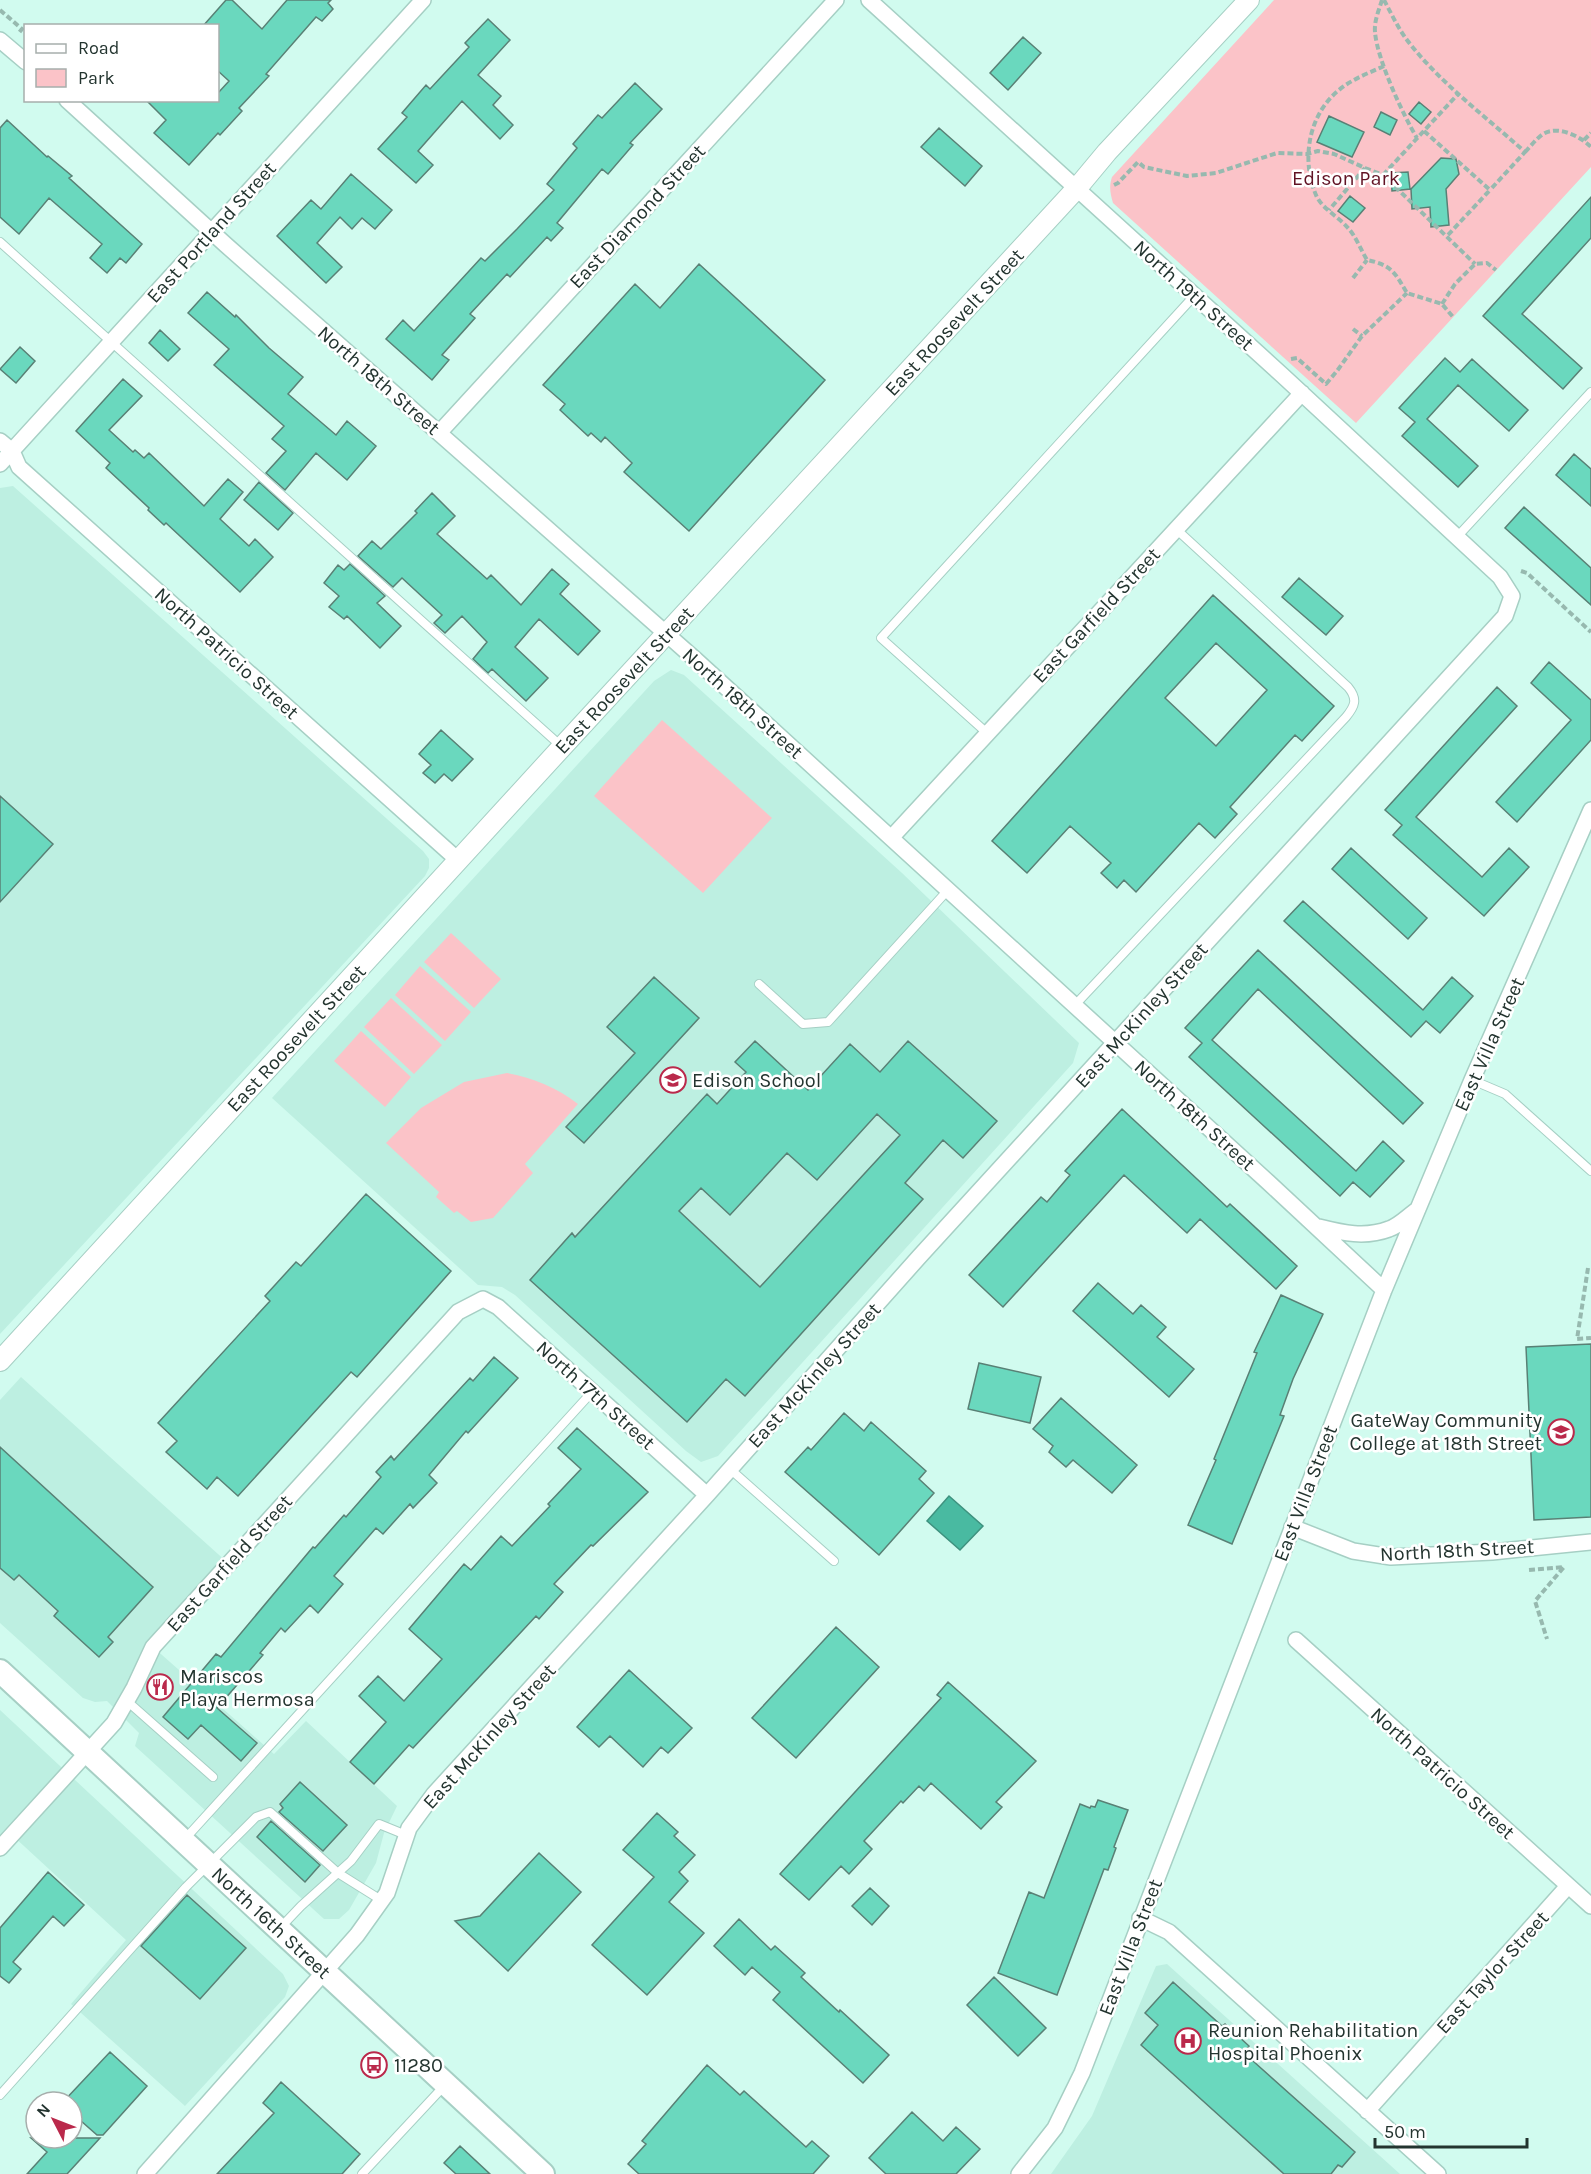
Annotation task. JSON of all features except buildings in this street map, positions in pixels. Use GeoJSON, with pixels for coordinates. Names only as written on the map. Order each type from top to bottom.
{"type":"FeatureCollection","features":[{"type":"Feature","properties":{"kind":"main road","name":"North 16th Street"},"geometry":{"type":"LineString","coordinates":[[0,1671],[543,2174]]}},
{"type":"Feature","properties":{"kind":"street","name":"East Portland Street"},"geometry":{"type":"LineString","coordinates":[[0,464],[423,0]]}},
{"type":"Feature","properties":{"kind":"street","name":"East Diamond Street"},"geometry":{"type":"LineString","coordinates":[[439,433],[836,0]]}},
{"type":"Feature","properties":{"kind":"street","name":"North 19th Street"},"geometry":{"type":"LineString","coordinates":[[868,0],[1302,393],[1500,577],[1512,596]]}},
{"type":"Feature","properties":{"kind":"street","name":"East Roosevelt Street"},"geometry":{"type":"LineString","coordinates":[[0,1361],[1077,188],[1107,152],[1249,0]]}},
{"type":"Feature","properties":{"kind":"street"},"geometry":{"type":"LineString","coordinates":[[0,40],[24,60]]}},
{"type":"Feature","properties":{"kind":"street","name":"North 18th Street"},"geometry":{"type":"LineString","coordinates":[[69,102],[211,232],[667,634],[1116,1042],[1384,1290]]}},
{"type":"Feature","properties":{"kind":"street","name":"East Garfield Street"},"geometry":{"type":"LineString","coordinates":[[891,838],[1302,393]]}},
{"type":"Feature","properties":{"kind":"street","name":"North Patricio Street"},"geometry":{"type":"LineString","coordinates":[[0,441],[12,451],[19,467],[459,861]]}},
{"type":"Feature","properties":{"kind":"street","name":"East McKinley Street"},"geometry":{"type":"LineString","coordinates":[[145,2174],[357,1935],[387,1893],[409,1828],[434,1794],[707,1495],[919,1257],[1505,616],[1512,596]]}},
{"type":"Feature","properties":{"kind":"street","name":"East Villa Street"},"geometry":{"type":"LineString","coordinates":[[1019,2174],[1055,2128],[1071,2099],[1384,1290],[1472,1080],[1591,810]]}},
{"type":"Feature","properties":{"kind":"street"},"geometry":{"type":"LineString","coordinates":[[1316,1226],[1349,1234],[1362,1234],[1391,1229],[1417,1210]]}},
{"type":"Feature","properties":{"kind":"street","name":"East Garfield Street"},"geometry":{"type":"LineString","coordinates":[[0,1848],[114,1723],[153,1647],[458,1312],[483,1299]]}},
{"type":"Feature","properties":{"kind":"street","name":"North 17th Street"},"geometry":{"type":"LineString","coordinates":[[483,1299],[498,1307],[707,1495]]}},
{"type":"Feature","properties":{"kind":"street","name":"North 18th Street"},"geometry":{"type":"LineString","coordinates":[[1292,1527],[1353,1551],[1391,1557],[1492,1552],[1591,1542]]}},
{"type":"Feature","properties":{"kind":"street","name":"North Patricio Street"},"geometry":{"type":"LineString","coordinates":[[1296,1640],[1591,1906]]}},
{"type":"Feature","properties":{"kind":"street","name":"East Taylor Street"},"geometry":{"type":"LineString","coordinates":[[1367,2111],[1568,1886]]}},
{"type":"Feature","properties":{"kind":"street"},"geometry":{"type":"LineString","coordinates":[[1140,1918],[1169,1932],[1438,2174]]}},
{"type":"Feature","properties":{"kind":"lane"},"geometry":{"type":"LineString","coordinates":[[0,242],[562,747]]}},
{"type":"Feature","properties":{"kind":"lane"},"geometry":{"type":"LineString","coordinates":[[987,733],[881,638],[1195,295]]}},
{"type":"Feature","properties":{"kind":"lane"},"geometry":{"type":"LineString","coordinates":[[1457,537],[1591,392]]}},
{"type":"Feature","properties":{"kind":"lane"},"geometry":{"type":"LineString","coordinates":[[1075,1005],[1346,717],[1355,702],[1355,697],[1348,687],[1176,529]]}},
{"type":"Feature","properties":{"kind":"lane"},"geometry":{"type":"LineString","coordinates":[[759,984],[803,1024],[828,1022],[948,891]]}},
{"type":"Feature","properties":{"kind":"lane"},"geometry":{"type":"LineString","coordinates":[[1472,1080],[1505,1095],[1591,1170]]}},
{"type":"Feature","properties":{"kind":"lane"},"geometry":{"type":"LineString","coordinates":[[183,1841],[592,1392]]}},
{"type":"Feature","properties":{"kind":"lane"},"geometry":{"type":"LineString","coordinates":[[730,1469],[834,1561]]}},
{"type":"Feature","properties":{"kind":"lane"},"geometry":{"type":"LineString","coordinates":[[127,1701],[213,1778]]}},
{"type":"Feature","properties":{"kind":"lane"},"geometry":{"type":"LineString","coordinates":[[0,2095],[180,1894],[256,1817],[270,1812],[338,1873],[381,1900]]}},
{"type":"Feature","properties":{"kind":"lane"},"geometry":{"type":"LineString","coordinates":[[279,1929],[351,1861],[379,1824],[406,1835]]}},
{"type":"Feature","properties":{"kind":"lane"},"geometry":{"type":"LineString","coordinates":[[362,2174],[447,2084]]}},
{"type":"Feature","properties":{"kind":"path"},"geometry":{"type":"LineString","coordinates":[[1383,0],[1376,18],[1375,33],[1384,66],[1406,121],[1417,138]]}},
{"type":"Feature","properties":{"kind":"path"},"geometry":{"type":"LineString","coordinates":[[1383,0],[1405,38],[1420,57],[1436,74],[1525,152]]}},
{"type":"Feature","properties":{"kind":"path"},"geometry":{"type":"LineString","coordinates":[[0,10],[22,29],[18,34]]}},
{"type":"Feature","properties":{"kind":"path"},"geometry":{"type":"LineString","coordinates":[[1367,260],[1349,229],[1316,197],[1307,153],[1316,119],[1330,98],[1349,83],[1384,66]]}},
{"type":"Feature","properties":{"kind":"path"},"geometry":{"type":"LineString","coordinates":[[1383,175],[1459,93]]}},
{"type":"Feature","properties":{"kind":"path"},"geometry":{"type":"LineString","coordinates":[[1424,131],[1490,190]]}},
{"type":"Feature","properties":{"kind":"path"},"geometry":{"type":"LineString","coordinates":[[1447,236],[1541,135],[1551,131],[1564,132],[1584,140],[1591,147]]}},
{"type":"Feature","properties":{"kind":"path"},"geometry":{"type":"LineString","coordinates":[[1584,140],[1591,133]]}},
{"type":"Feature","properties":{"kind":"path"},"geometry":{"type":"LineString","coordinates":[[1114,185],[1138,162],[1144,167],[1187,176],[1216,173],[1277,153],[1318,151],[1334,154],[1383,175],[1475,264]]}},
{"type":"Feature","properties":{"kind":"path"},"geometry":{"type":"LineString","coordinates":[[1329,210],[1365,168]]}},
{"type":"Feature","properties":{"kind":"path"},"geometry":{"type":"LineString","coordinates":[[1353,278],[1367,260]]}},
{"type":"Feature","properties":{"kind":"path"},"geometry":{"type":"LineString","coordinates":[[1367,260],[1381,262],[1392,268],[1407,293],[1442,304],[1453,317]]}},
{"type":"Feature","properties":{"kind":"path"},"geometry":{"type":"LineString","coordinates":[[1442,304],[1455,284],[1475,264],[1487,263],[1496,270]]}},
{"type":"Feature","properties":{"kind":"path"},"geometry":{"type":"LineString","coordinates":[[1291,359],[1298,358],[1326,384],[1362,336],[1407,293]]}},
{"type":"Feature","properties":{"kind":"path"},"geometry":{"type":"LineString","coordinates":[[1353,329],[1362,336]]}},
{"type":"Feature","properties":{"kind":"path"},"geometry":{"type":"LineString","coordinates":[[1521,571],[1527,573],[1591,632]]}},
{"type":"Feature","properties":{"kind":"path"},"geometry":{"type":"LineString","coordinates":[[1588,1268],[1577,1339],[1591,1338]]}},
{"type":"Feature","properties":{"kind":"path"},"geometry":{"type":"LineString","coordinates":[[1529,1570],[1564,1568],[1535,1601],[1547,1639]]}},
{"type":"Feature","properties":{"kind":"shaded area"},"geometry":{"type":"Polygon","coordinates":[[[13,486],[423,851],[429,859],[429,868],[425,876],[0,1334],[0,488],[13,486]]]}},
{"type":"Feature","properties":{"kind":"shaded area","name":"Edison School"},"geometry":{"type":"Polygon","coordinates":[[[671,670],[684,675],[902,873],[1079,1043],[1073,1063],[718,1456],[701,1462],[686,1451],[515,1295],[502,1287],[478,1285],[272,1098],[654,681],[671,670]]]}},
{"type":"Feature","properties":{"kind":"shaded area"},"geometry":{"type":"Polygon","coordinates":[[[21,1377],[228,1563],[153,1647],[274,1754],[306,1721],[397,1806],[384,1833],[376,1863],[349,1910],[339,1919],[324,1919],[135,1746],[139,1733],[107,1701],[95,1702],[83,1698],[0,1623],[0,1400],[21,1377]]]}},
{"type":"Feature","properties":{"kind":"shaded area"},"geometry":{"type":"Polygon","coordinates":[[[949,1496],[983,1526],[960,1550],[927,1521],[949,1496]]]}},
{"type":"Feature","properties":{"kind":"shaded area"},"geometry":{"type":"Polygon","coordinates":[[[0,1710],[283,1974],[289,1986],[285,1997],[185,2106],[71,2004],[126,1940],[12,1835],[0,1848],[0,1710]]]}},
{"type":"Feature","properties":{"kind":"shaded area","name":"Reunion Rehabilitation Hospital Phoenix"},"geometry":{"type":"Polygon","coordinates":[[[1167,1964],[1400,2174],[1051,2174],[1092,2116],[1156,1966],[1167,1964]]]}},
{"type":"Feature","properties":{"kind":"green space","name":"Edison Park"},"geometry":{"type":"Polygon","coordinates":[[[1274,0],[1591,0],[1591,167],[1356,423],[1113,203],[1111,196],[1112,177],[1274,0]]]}},
{"type":"Feature","properties":{"kind":"green space"},"geometry":{"type":"Polygon","coordinates":[[[662,720],[772,818],[703,893],[594,796],[662,720]]]}},
{"type":"Feature","properties":{"kind":"green space"},"geometry":{"type":"Polygon","coordinates":[[[451,933],[501,979],[474,1008],[424,962],[451,933]]]}},
{"type":"Feature","properties":{"kind":"green space"},"geometry":{"type":"Polygon","coordinates":[[[420,966],[471,1012],[445,1041],[395,995],[420,966]]]}},
{"type":"Feature","properties":{"kind":"green space"},"geometry":{"type":"Polygon","coordinates":[[[391,998],[442,1045],[414,1074],[364,1027],[391,998]]]}},
{"type":"Feature","properties":{"kind":"green space"},"geometry":{"type":"Polygon","coordinates":[[[361,1031],[411,1077],[385,1107],[334,1061],[361,1031]]]}},
{"type":"Feature","properties":{"kind":"green space"},"geometry":{"type":"Polygon","coordinates":[[[507,1073],[544,1084],[578,1104],[525,1164],[533,1173],[493,1218],[471,1222],[457,1211],[454,1213],[436,1197],[439,1192],[386,1143],[421,1108],[464,1082],[507,1073]]]}},
{"type":"Feature","properties":{"kind":"place","name":"Edison School"},"geometry":{"type":"Point","coordinates":[673,1080]}},
{"type":"Feature","properties":{"kind":"place","name":"GateWay Community College at 18th Street"},"geometry":{"type":"Point","coordinates":[1561,1432]}},
{"type":"Feature","properties":{"kind":"place","name":"Mariscos Playa Hermosa"},"geometry":{"type":"Point","coordinates":[160,1687]}},
{"type":"Feature","properties":{"kind":"place","name":"Reunion Rehabilitation Hospital Phoenix"},"geometry":{"type":"Point","coordinates":[1188,2041]}},
{"type":"Feature","properties":{"kind":"place","name":"11280"},"geometry":{"type":"Point","coordinates":[374,2065]}}]}
